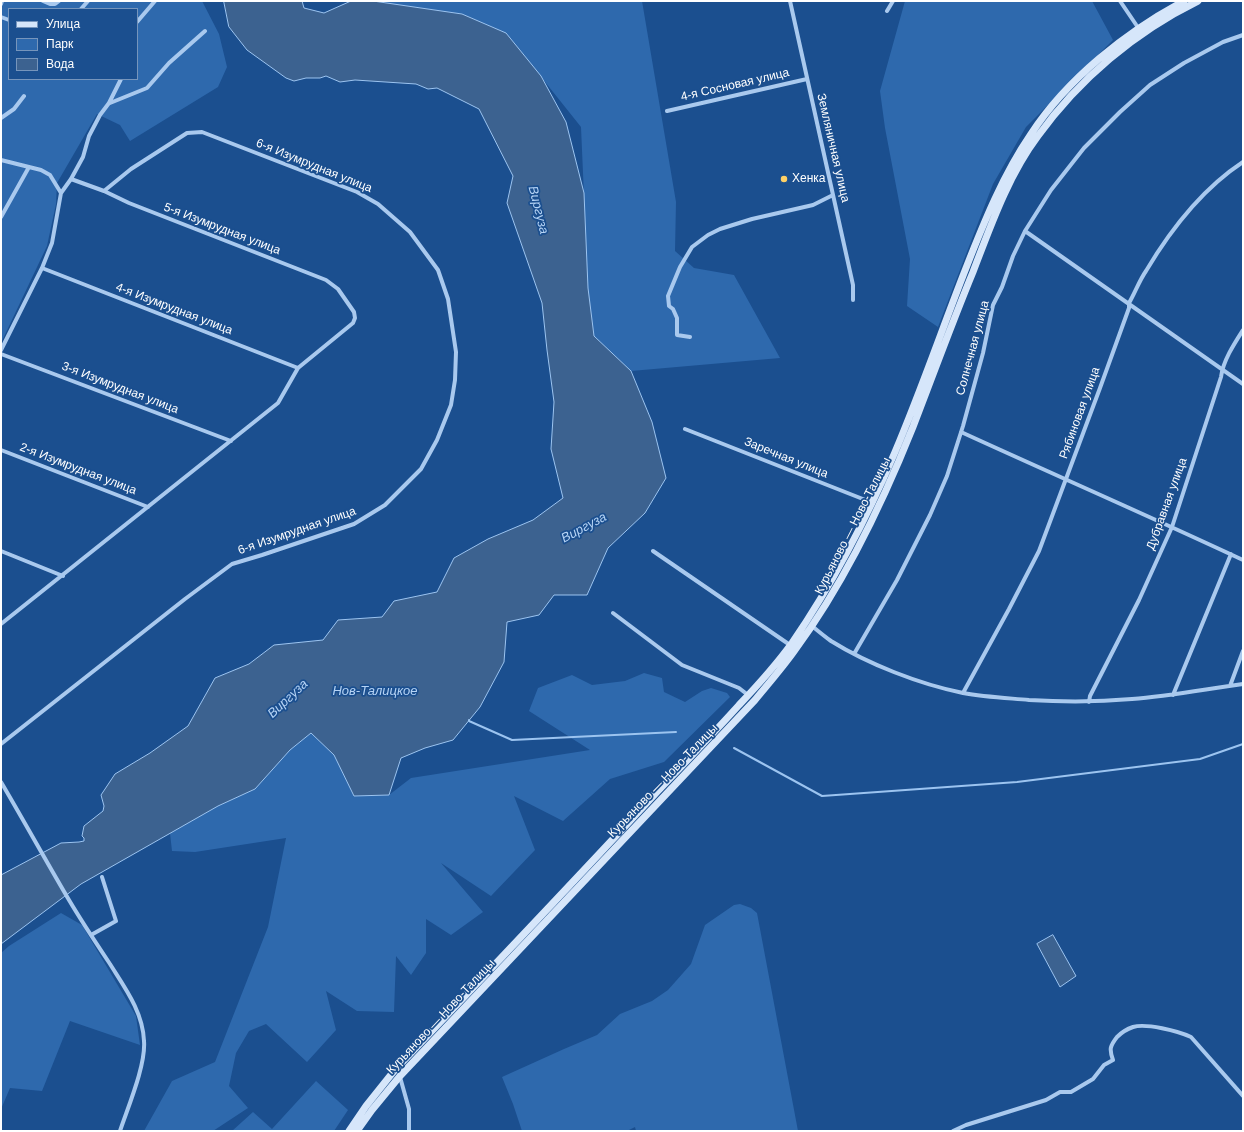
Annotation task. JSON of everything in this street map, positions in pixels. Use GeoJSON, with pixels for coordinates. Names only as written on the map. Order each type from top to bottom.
{"type":"FeatureCollection","features":[{"type":"Feature","properties":{"kind":"main road","name":"Курьяново — Ново-Талицы"},"geometry":{"type":"LineString","coordinates":[[349,1131],[366,1106],[394,1071],[748,696],[770,672],[790,645],[824,593],[876,504],[902,455],[988,232],[1014,176],[1037,137],[1073,93],[1141,31],[1184,1]]}},
{"type":"Feature","properties":{"kind":"main road","name":"Курьяново — Ново-Талицы"},"geometry":{"type":"LineString","coordinates":[[1141,31],[1198,1]]}},
{"type":"Feature","properties":{"kind":"main road","name":"Курьяново — Ново-Талицы"},"geometry":{"type":"LineString","coordinates":[[357,1131],[400,1076],[755,700],[792,655],[812,626],[853,556],[876,504]]}},
{"type":"Feature","properties":{"kind":"street"},"geometry":{"type":"LineString","coordinates":[[43,1],[50,4],[55,4],[59,1]]}},
{"type":"Feature","properties":{"kind":"street"},"geometry":{"type":"LineString","coordinates":[[138,21],[155,1]]}},
{"type":"Feature","properties":{"kind":"street","name":"Земляничная улица"},"geometry":{"type":"LineString","coordinates":[[790,1],[849,267],[853,300]]}},
{"type":"Feature","properties":{"kind":"street"},"geometry":{"type":"LineString","coordinates":[[887,11],[893,1]]}},
{"type":"Feature","properties":{"kind":"street"},"geometry":{"type":"LineString","coordinates":[[1120,1],[1141,31]]}},
{"type":"Feature","properties":{"kind":"street"},"geometry":{"type":"LineString","coordinates":[[109,103],[147,88],[169,63],[205,31]]}},
{"type":"Feature","properties":{"kind":"street","name":"Солнечная улица"},"geometry":{"type":"LineString","coordinates":[[854,654],[897,580],[930,515],[947,476],[963,426],[993,305],[1002,287],[1013,256],[1025,232],[1051,190],[1084,148],[1150,85],[1184,63],[1223,42],[1243,35]]}},
{"type":"Feature","properties":{"kind":"street","name":"4-я Сосновая улица"},"geometry":{"type":"LineString","coordinates":[[667,111],[807,79]]}},
{"type":"Feature","properties":{"kind":"street"},"geometry":{"type":"LineString","coordinates":[[1,350],[42,268],[52,243],[61,193],[71,179],[83,157],[89,136],[100,114],[109,103],[120,80]]}},
{"type":"Feature","properties":{"kind":"street"},"geometry":{"type":"LineString","coordinates":[[1,118],[14,109],[24,96]]}},
{"type":"Feature","properties":{"kind":"street","name":"6-я Изумрудная улица"},"geometry":{"type":"LineString","coordinates":[[1,744],[232,564],[262,556],[354,524],[385,505],[421,469],[437,440],[451,405],[455,380],[456,352],[448,299],[438,270],[410,232],[378,204],[357,192],[202,132],[187,133],[131,168],[104,191]]}},
{"type":"Feature","properties":{"kind":"street"},"geometry":{"type":"LineString","coordinates":[[1,160],[41,170],[50,175],[61,193]]}},
{"type":"Feature","properties":{"kind":"street","name":"Рябиновая улица"},"geometry":{"type":"LineString","coordinates":[[963,692],[1039,552],[1129,308],[1128,303],[1160,248],[1190,208],[1231,170],[1243,162]]}},
{"type":"Feature","properties":{"kind":"street"},"geometry":{"type":"LineString","coordinates":[[1,217],[29,167]]}},
{"type":"Feature","properties":{"kind":"street","name":"5-я Изумрудная улица"},"geometry":{"type":"LineString","coordinates":[[71,179],[77,180],[129,203],[326,280],[338,289],[354,312],[355,318],[353,323],[298,368]]}},
{"type":"Feature","properties":{"kind":"street"},"geometry":{"type":"LineString","coordinates":[[690,337],[677,335],[676,318],[669,306],[668,296],[680,267],[692,247],[708,234],[720,229],[752,219],[813,205],[833,195]]}},
{"type":"Feature","properties":{"kind":"street"},"geometry":{"type":"LineString","coordinates":[[1025,232],[1243,384]]}},
{"type":"Feature","properties":{"kind":"street","name":"4-я Изумрудная улица"},"geometry":{"type":"LineString","coordinates":[[42,268],[298,368]]}},
{"type":"Feature","properties":{"kind":"street","name":"Дубравная улица"},"geometry":{"type":"LineString","coordinates":[[1089,702],[1090,696],[1139,600],[1172,527],[1221,377],[1222,369],[1243,330]]}},
{"type":"Feature","properties":{"kind":"street","name":"3-я Изумрудная улица"},"geometry":{"type":"LineString","coordinates":[[1,354],[231,441]]}},
{"type":"Feature","properties":{"kind":"street"},"geometry":{"type":"LineString","coordinates":[[1,624],[278,403],[298,368]]}},
{"type":"Feature","properties":{"kind":"street","name":"Заречная улица"},"geometry":{"type":"LineString","coordinates":[[685,429],[876,504]]}},
{"type":"Feature","properties":{"kind":"street"},"geometry":{"type":"LineString","coordinates":[[961,432],[1243,560]]}},
{"type":"Feature","properties":{"kind":"street","name":"2-я Изумрудная улица"},"geometry":{"type":"LineString","coordinates":[[1,450],[148,507]]}},
{"type":"Feature","properties":{"kind":"street"},"geometry":{"type":"LineString","coordinates":[[1,551],[63,576]]}},
{"type":"Feature","properties":{"kind":"street"},"geometry":{"type":"LineString","coordinates":[[653,551],[790,645]]}},
{"type":"Feature","properties":{"kind":"street"},"geometry":{"type":"LineString","coordinates":[[1173,695],[1231,554]]}},
{"type":"Feature","properties":{"kind":"street"},"geometry":{"type":"LineString","coordinates":[[613,613],[682,665],[739,688],[748,696]]}},
{"type":"Feature","properties":{"kind":"street"},"geometry":{"type":"LineString","coordinates":[[812,626],[830,640],[854,654],[904,675],[963,692],[990,696],[1089,702],[1173,695],[1243,684]]}},
{"type":"Feature","properties":{"kind":"street"},"geometry":{"type":"LineString","coordinates":[[1230,686],[1243,651]]}},
{"type":"Feature","properties":{"kind":"street"},"geometry":{"type":"LineString","coordinates":[[1,784],[137,1009],[142,1027],[144,1051],[138,1079],[120,1131]]}},
{"type":"Feature","properties":{"kind":"street"},"geometry":{"type":"LineString","coordinates":[[92,935],[116,921],[102,877]]}},
{"type":"Feature","properties":{"kind":"street"},"geometry":{"type":"LineString","coordinates":[[953,1131],[973,1123],[1046,1100],[1060,1092],[1071,1092],[1093,1080],[1104,1065],[1113,1060],[1110,1051],[1113,1042],[1121,1033],[1133,1027],[1147,1026],[1180,1032],[1191,1037],[1243,1096]]}},
{"type":"Feature","properties":{"kind":"street"},"geometry":{"type":"LineString","coordinates":[[400,1076],[409,1109],[410,1131]]}},
{"type":"Feature","properties":{"kind":"green space"},"geometry":{"type":"Polygon","coordinates":[[[1,1],[202,1],[219,34],[227,67],[218,87],[130,141],[120,125],[97,114],[57,183],[56,204],[47,246],[1,343],[1,1]]]}},
{"type":"Feature","properties":{"kind":"green space"},"geometry":{"type":"Polygon","coordinates":[[[373,1],[642,1],[676,202],[675,251],[694,268],[734,275],[780,358],[631,371],[594,336],[588,288],[581,127],[506,33],[462,14],[373,1]]]}},
{"type":"Feature","properties":{"kind":"green space"},"geometry":{"type":"Polygon","coordinates":[[[905,1],[1092,1],[1113,40],[1026,127],[993,184],[938,327],[907,306],[910,259],[885,128],[880,91],[905,1]]]}},
{"type":"Feature","properties":{"kind":"green space"},"geometry":{"type":"Polygon","coordinates":[[[644,673],[662,678],[664,692],[685,702],[702,691],[711,688],[727,693],[730,697],[664,762],[610,779],[563,821],[514,796],[535,850],[491,896],[441,863],[483,912],[451,935],[426,919],[426,953],[411,975],[396,956],[394,1012],[357,1011],[326,991],[336,1030],[307,1062],[266,1024],[249,1031],[236,1053],[229,1086],[248,1108],[213,1131],[144,1131],[172,1081],[215,1062],[268,927],[286,838],[195,852],[172,851],[170,833],[218,806],[255,789],[290,750],[311,733],[334,755],[354,796],[389,795],[411,778],[590,750],[529,711],[538,688],[572,675],[592,685],[625,681],[644,673]]]}},
{"type":"Feature","properties":{"kind":"green space"},"geometry":{"type":"Polygon","coordinates":[[[740,904],[751,908],[757,913],[798,1131],[636,1131],[635,1127],[627,1131],[522,1131],[502,1077],[597,1035],[620,1014],[652,1001],[668,990],[691,964],[705,925],[734,905],[740,904]]]}},
{"type":"Feature","properties":{"kind":"green space"},"geometry":{"type":"Polygon","coordinates":[[[61,913],[82,925],[136,1016],[140,1045],[70,1021],[42,1091],[10,1088],[1,1109],[1,953],[9,946],[61,913]]]}},
{"type":"Feature","properties":{"kind":"green space"},"geometry":{"type":"Polygon","coordinates":[[[316,1081],[348,1110],[334,1131],[232,1131],[253,1112],[272,1129],[316,1081]]]}},
{"type":"Feature","properties":{"kind":"water","name":"Нов-Талицкое"},"geometry":{"type":"Polygon","coordinates":[[[224,1],[302,1],[304,8],[324,13],[351,1],[373,1],[462,14],[506,33],[541,76],[566,122],[584,193],[588,288],[594,336],[631,371],[652,422],[666,478],[645,513],[608,548],[587,595],[554,595],[539,615],[507,622],[504,662],[480,707],[453,740],[425,748],[401,758],[389,795],[354,796],[334,755],[311,733],[290,750],[255,789],[218,806],[81,884],[1,944],[1,875],[61,843],[84,841],[82,836],[84,826],[103,811],[104,806],[101,795],[115,774],[150,753],[188,726],[215,678],[249,664],[274,645],[323,640],[338,620],[382,617],[394,601],[437,592],[454,558],[488,539],[533,520],[563,498],[551,449],[554,402],[542,303],[507,203],[513,176],[479,109],[437,88],[428,89],[416,84],[355,80],[340,82],[326,76],[294,81],[286,78],[247,50],[229,27],[224,1]]]}},
{"type":"Feature","properties":{"kind":"water"},"geometry":{"type":"Polygon","coordinates":[[[1053,935],[1076,976],[1060,987],[1037,944],[1053,935]]]}},
{"type":"Feature","properties":{"kind":"waterway"},"geometry":{"type":"LineString","coordinates":[[469,720],[512,740],[676,732]]}},
{"type":"Feature","properties":{"kind":"waterway"},"geometry":{"type":"LineString","coordinates":[[734,748],[822,796],[1017,782],[1200,759],[1243,744]]}},
{"type":"Feature","properties":{"kind":"place","name":"Хенка"},"geometry":{"type":"Point","coordinates":[784,179]}},
{"type":"Feature","properties":{"kind":"water label","name":"Виргуза"},"geometry":{"type":"Point","coordinates":[538,210]}},
{"type":"Feature","properties":{"kind":"water label","name":"Виргуза"},"geometry":{"type":"Point","coordinates":[584,528]}},
{"type":"Feature","properties":{"kind":"water label","name":"Виргуза"},"geometry":{"type":"Point","coordinates":[288,699]}}]}
